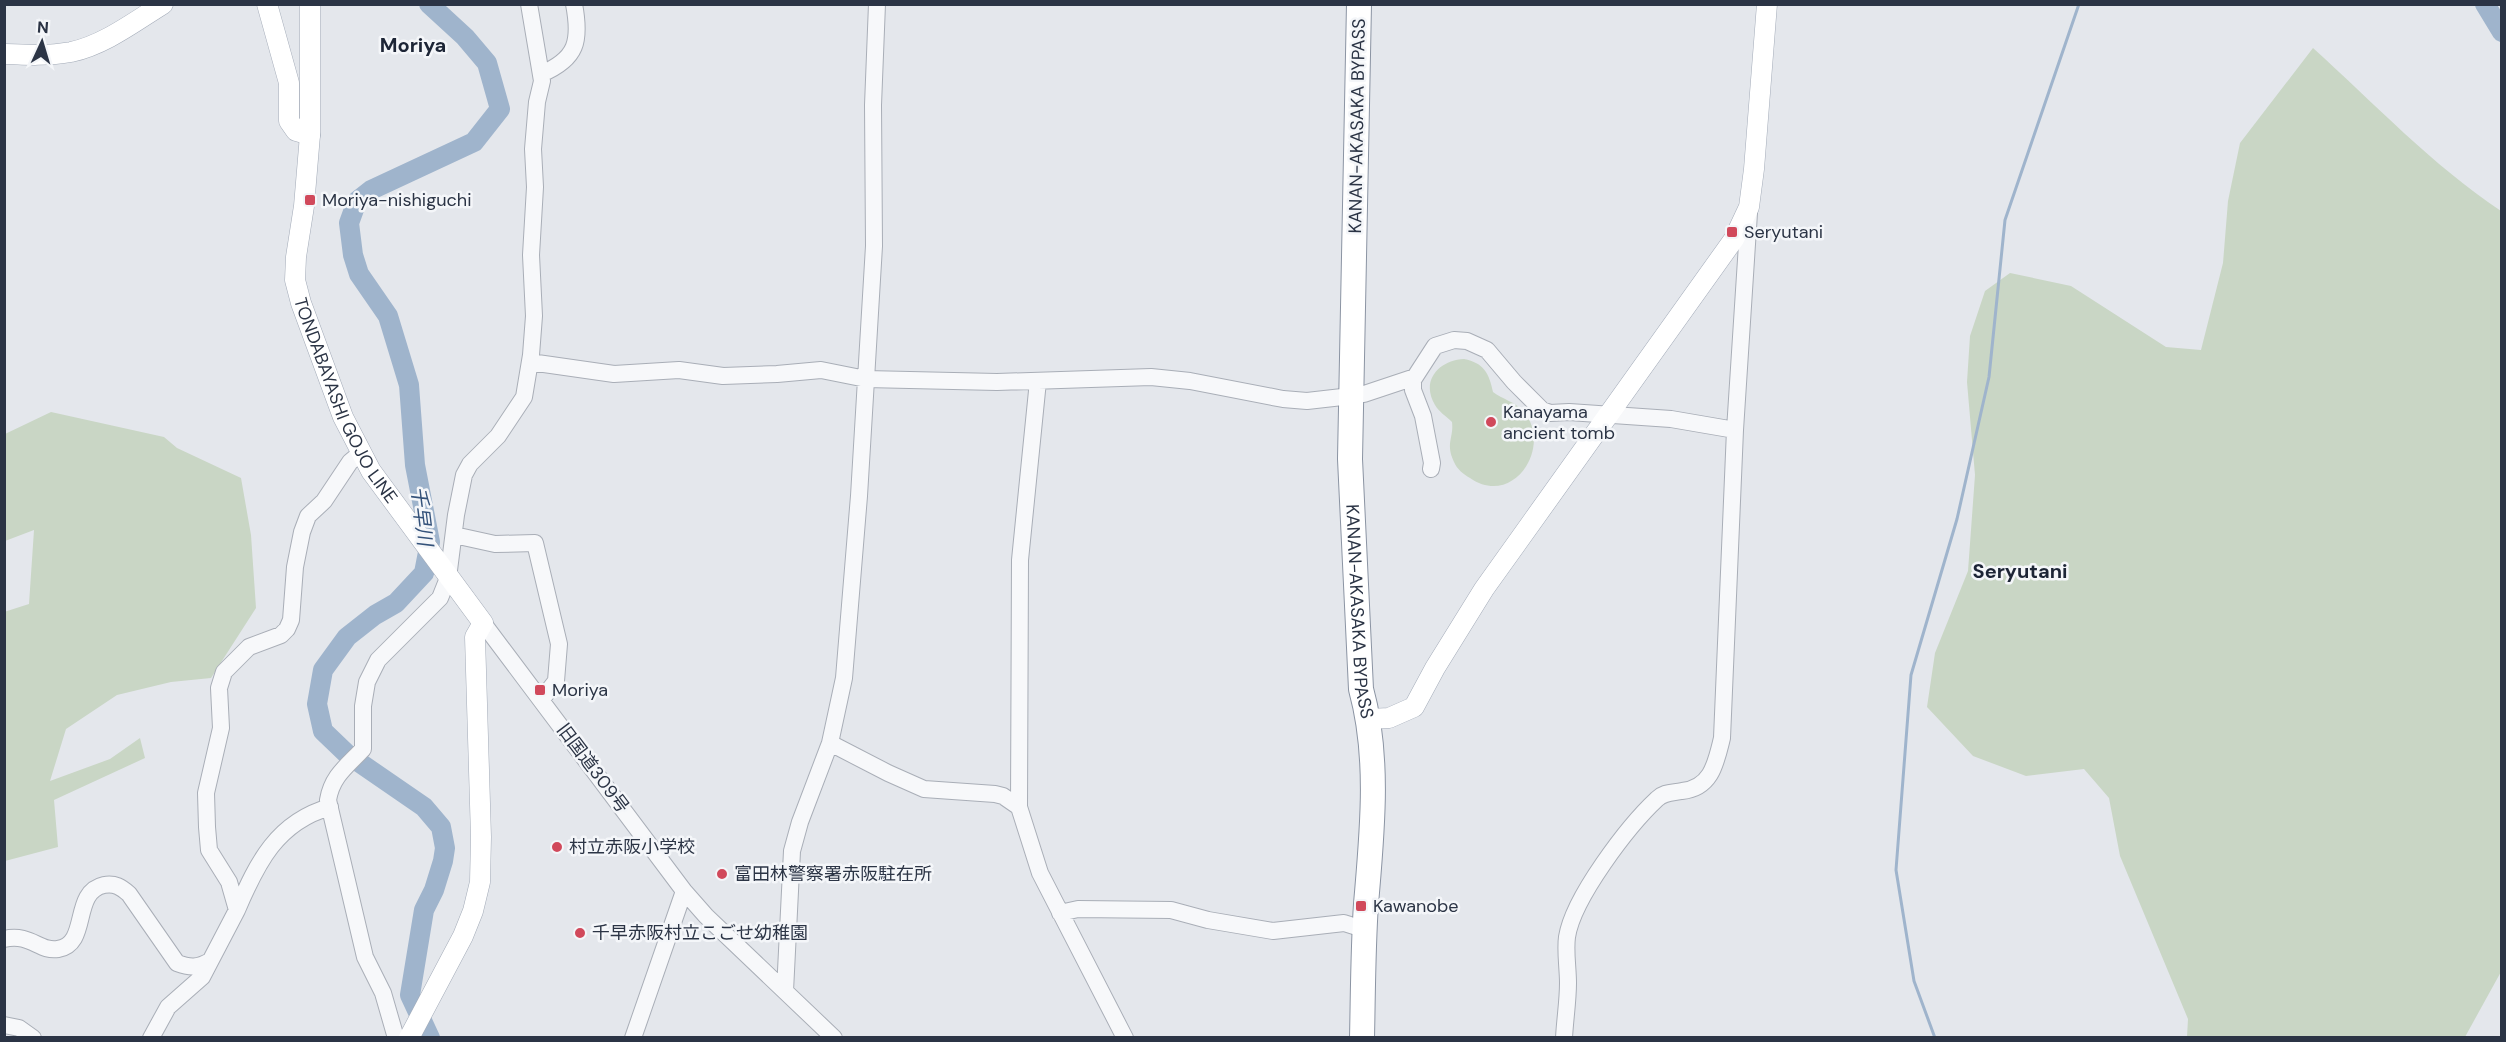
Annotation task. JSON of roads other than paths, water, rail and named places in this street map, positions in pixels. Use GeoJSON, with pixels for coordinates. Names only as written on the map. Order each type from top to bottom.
{"type":"FeatureCollection","features":[{"type":"Feature","properties":{"kind":"highway","name":"KANAN-AKASAKA BYPASS"},"geometry":{"type":"LineString","coordinates":[[1359,4],[1357,395],[1365,466],[1377,688],[1369,718],[1373,802],[1362,1038]]}},
{"type":"Feature","properties":{"kind":"highway","name":"KANAN-AKASAKA BYPASS"},"geometry":{"type":"LineString","coordinates":[[1357,395],[1373,4]]}},
{"type":"Feature","properties":{"kind":"main road"},"geometry":{"type":"LineString","coordinates":[[4,54],[44,55],[85,48],[116,33],[163,4]]}},
{"type":"Feature","properties":{"kind":"main road"},"geometry":{"type":"LineString","coordinates":[[267,4],[289,83],[289,121],[296,131],[310,135]]}},
{"type":"Feature","properties":{"kind":"main road","name":"TONDABAYASHI GOJO LINE"},"geometry":{"type":"LineString","coordinates":[[310,4],[310,135],[304,206],[296,257],[296,280],[310,332],[343,417],[371,471],[483,623]]}},
{"type":"Feature","properties":{"kind":"main road"},"geometry":{"type":"LineString","coordinates":[[1369,718],[1389,718],[1414,708],[1435,668],[1484,589],[1734,239],[1749,207],[1767,4]]}},
{"type":"Feature","properties":{"kind":"main road"},"geometry":{"type":"LineString","coordinates":[[409,1038],[473,911],[480,882],[481,837],[475,637],[483,623]]}},
{"type":"Feature","properties":{"kind":"street"},"geometry":{"type":"LineString","coordinates":[[396,1038],[383,993],[365,957],[330,807],[330,786],[339,773],[363,749],[363,706],[367,682],[378,660],[440,598],[443,571],[454,535],[464,475],[470,464],[498,436],[524,397],[534,316],[531,255],[535,187],[533,149],[537,102],[542,81],[529,4]]}},
{"type":"Feature","properties":{"kind":"street"},"geometry":{"type":"LineString","coordinates":[[541,74],[560,66],[574,51],[577,32],[574,4]]}},
{"type":"Feature","properties":{"kind":"street"},"geometry":{"type":"LineString","coordinates":[[785,991],[792,851],[800,822],[831,743],[844,678],[874,246],[873,105],[877,4]]}},
{"type":"Feature","properties":{"kind":"street"},"geometry":{"type":"LineString","coordinates":[[1564,1038],[1568,984],[1567,936],[1582,899],[1636,821],[1656,800],[1663,794],[1688,791],[1706,782],[1716,762],[1722,738],[1735,430],[1749,207]]}},
{"type":"Feature","properties":{"kind":"street"},"geometry":{"type":"LineString","coordinates":[[1431,470],[1432,463],[1423,416],[1412,386],[1415,377],[1437,345],[1450,340],[1467,340],[1487,350],[1506,373],[1548,412],[1671,418],[1735,430]]}},
{"type":"Feature","properties":{"kind":"street"},"geometry":{"type":"LineString","coordinates":[[530,362],[614,374],[679,370],[723,376],[777,375],[821,370],[866,379],[1038,381],[1151,377],[1190,381],[1283,399],[1315,400],[1357,395],[1415,377]]}},
{"type":"Feature","properties":{"kind":"street"},"geometry":{"type":"LineString","coordinates":[[1038,381],[1020,560],[1019,807],[1040,873],[1125,1038]]}},
{"type":"Feature","properties":{"kind":"street"},"geometry":{"type":"LineString","coordinates":[[237,910],[229,882],[209,850],[207,827],[206,794],[213,754],[221,728],[219,688],[224,672],[249,647],[281,635],[287,629],[291,620],[295,567],[302,532],[308,516],[324,501],[350,462],[362,452]]}},
{"type":"Feature","properties":{"kind":"street"},"geometry":{"type":"LineString","coordinates":[[454,535],[495,544],[535,543],[559,644],[556,681],[542,699]]}},
{"type":"Feature","properties":{"kind":"street","name":"旧国道309号"},"geometry":{"type":"LineString","coordinates":[[483,623],[684,891],[706,916],[834,1038]]}},
{"type":"Feature","properties":{"kind":"street"},"geometry":{"type":"LineString","coordinates":[[831,743],[924,789],[995,794],[1003,796],[1019,807]]}},
{"type":"Feature","properties":{"kind":"street"},"geometry":{"type":"LineString","coordinates":[[152,1038],[168,1007],[202,977],[250,880],[276,838],[303,816],[330,807]]}},
{"type":"Feature","properties":{"kind":"street"},"geometry":{"type":"LineString","coordinates":[[4,939],[27,939],[45,948],[58,949],[69,944],[75,938],[88,896],[97,887],[120,886],[129,894],[177,963],[189,968],[201,966],[210,961]]}},
{"type":"Feature","properties":{"kind":"street"},"geometry":{"type":"LineString","coordinates":[[634,1036],[684,891]]}},
{"type":"Feature","properties":{"kind":"street"},"geometry":{"type":"LineString","coordinates":[[1060,913],[1078,909],[1171,910],[1208,920],[1273,931],[1344,923],[1366,930]]}},
{"type":"Feature","properties":{"kind":"street"},"geometry":{"type":"LineString","coordinates":[[4,1025],[19,1028],[33,1038]]}},
{"type":"Feature","properties":{"kind":"waterway","name":"千早川"},"geometry":{"type":"LineString","coordinates":[[429,4],[465,37],[487,63],[500,109],[474,142],[371,190],[357,201],[349,223],[353,255],[359,274],[388,316],[409,385],[415,465],[430,542],[424,573],[396,603],[375,615],[347,637],[323,670],[317,704],[323,731],[347,754],[424,807],[441,827],[445,848],[443,861],[434,890],[424,910],[410,995],[430,1038]]}},
{"type":"Feature","properties":{"kind":"waterway"},"geometry":{"type":"LineString","coordinates":[[1935,1038],[1914,981],[1896,870],[1911,675],[1957,519],[1989,377],[2005,220],[2079,4]]}},
{"type":"Feature","properties":{"kind":"waterway"},"geometry":{"type":"LineString","coordinates":[[2485,4],[2502,32]]}},
{"type":"Feature","properties":{"kind":"place","name":"Moriya-nishiguchi"},"geometry":{"type":"Point","coordinates":[310,200]}},
{"type":"Feature","properties":{"kind":"place","name":"Seryutani"},"geometry":{"type":"Point","coordinates":[1732,232]}},
{"type":"Feature","properties":{"kind":"place","name":"Kanayama ancient tomb"},"geometry":{"type":"Point","coordinates":[1491,422]}},
{"type":"Feature","properties":{"kind":"place","name":"Moriya"},"geometry":{"type":"Point","coordinates":[540,690]}},
{"type":"Feature","properties":{"kind":"place","name":"村立赤阪小学校"},"geometry":{"type":"Point","coordinates":[557,847]}},
{"type":"Feature","properties":{"kind":"place","name":"富田林警察署赤阪駐在所"},"geometry":{"type":"Point","coordinates":[722,874]}},
{"type":"Feature","properties":{"kind":"place","name":"Kawanobe"},"geometry":{"type":"Point","coordinates":[1361,906]}},
{"type":"Feature","properties":{"kind":"place","name":"千早赤阪村立こごせ幼稚園"},"geometry":{"type":"Point","coordinates":[580,933]}},
{"type":"Feature","properties":{"kind":"district","name":"Moriya"},"geometry":{"type":"Point","coordinates":[413,45]}},
{"type":"Feature","properties":{"kind":"district","name":"Seryutani"},"geometry":{"type":"Point","coordinates":[2020,571]}}]}
